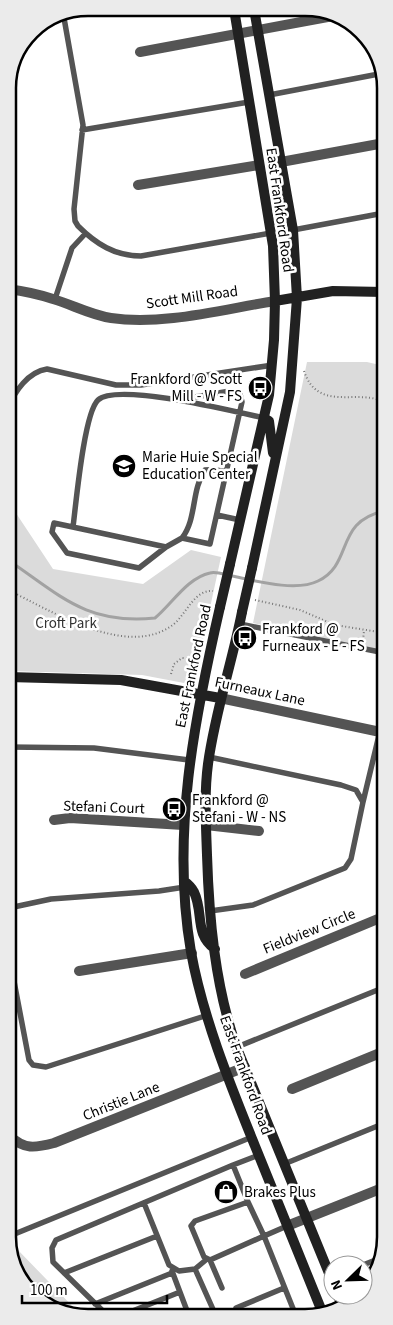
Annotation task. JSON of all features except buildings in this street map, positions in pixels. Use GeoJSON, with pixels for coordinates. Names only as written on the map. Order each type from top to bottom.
{"type":"FeatureCollection","features":[{"type":"Feature","properties":{"kind":"main road","name":"East Frankford Road"},"geometry":{"type":"LineString","coordinates":[[236,16],[271,232],[275,301],[272,365],[264,418],[201,694],[189,760],[183,825],[184,884],[192,953],[208,1015],[252,1137],[320,1307]]}},
{"type":"Feature","properties":{"kind":"main road","name":"East Frankford Road"},"geometry":{"type":"LineString","coordinates":[[255,16],[293,230],[297,298],[292,375],[240,624],[220,698],[209,757],[206,825],[210,911],[226,1016],[323,1258]]}},
{"type":"Feature","properties":{"kind":"main road","name":"Scott Mill Road"},"geometry":{"type":"LineString","coordinates":[[275,301],[333,291],[377,292]]}},
{"type":"Feature","properties":{"kind":"main road"},"geometry":{"type":"LineString","coordinates":[[264,418],[268,421],[271,430],[273,469]]}},
{"type":"Feature","properties":{"kind":"main road","name":"Furneaux Lane"},"geometry":{"type":"LineString","coordinates":[[16,677],[121,680],[220,698]]}},
{"type":"Feature","properties":{"kind":"main road"},"geometry":{"type":"LineString","coordinates":[[184,884],[195,894],[202,935],[208,944],[215,949]]}},
{"type":"Feature","properties":{"kind":"street"},"geometry":{"type":"LineString","coordinates":[[140,52],[321,18]]}},
{"type":"Feature","properties":{"kind":"street"},"geometry":{"type":"LineString","coordinates":[[281,162],[377,144]]}},
{"type":"Feature","properties":{"kind":"street"},"geometry":{"type":"LineString","coordinates":[[138,185],[259,165]]}},
{"type":"Feature","properties":{"kind":"street","name":"Scott Mill Road"},"geometry":{"type":"LineString","coordinates":[[16,291],[54,299],[85,311],[111,318],[136,320],[165,318],[275,301]]}},
{"type":"Feature","properties":{"kind":"street","name":"Furneaux Lane"},"geometry":{"type":"LineString","coordinates":[[220,698],[377,731]]}},
{"type":"Feature","properties":{"kind":"street","name":"Stefani Court"},"geometry":{"type":"LineString","coordinates":[[54,820],[70,818],[183,825]]}},
{"type":"Feature","properties":{"kind":"street"},"geometry":{"type":"LineString","coordinates":[[206,825],[259,830]]}},
{"type":"Feature","properties":{"kind":"street","name":"Fieldview Circle"},"geometry":{"type":"LineString","coordinates":[[246,974],[377,919]]}},
{"type":"Feature","properties":{"kind":"street"},"geometry":{"type":"LineString","coordinates":[[79,971],[192,953]]}},
{"type":"Feature","properties":{"kind":"street"},"geometry":{"type":"LineString","coordinates":[[292,1089],[377,1054]]}},
{"type":"Feature","properties":{"kind":"street","name":"Christie Lane"},"geometry":{"type":"LineString","coordinates":[[16,1141],[24,1147],[36,1148],[54,1143],[245,1067]]}},
{"type":"Feature","properties":{"kind":"street"},"geometry":{"type":"LineString","coordinates":[[287,1226],[377,1190]]}},
{"type":"Feature","properties":{"kind":"lane"},"geometry":{"type":"LineString","coordinates":[[64,21],[82,125],[74,216],[78,226],[86,234],[118,254],[141,256],[271,232]]}},
{"type":"Feature","properties":{"kind":"lane"},"geometry":{"type":"LineString","coordinates":[[269,95],[375,74]]}},
{"type":"Feature","properties":{"kind":"lane"},"geometry":{"type":"LineString","coordinates":[[82,130],[250,102]]}},
{"type":"Feature","properties":{"kind":"lane"},"geometry":{"type":"LineString","coordinates":[[293,230],[377,214]]}},
{"type":"Feature","properties":{"kind":"lane"},"geometry":{"type":"LineString","coordinates":[[54,299],[72,248],[86,234]]}},
{"type":"Feature","properties":{"kind":"lane"},"geometry":{"type":"LineString","coordinates":[[16,395],[24,382],[39,370],[47,369],[116,385],[142,385],[272,365]]}},
{"type":"Feature","properties":{"kind":"lane"},"geometry":{"type":"LineString","coordinates":[[177,400],[230,391],[240,394],[242,402],[210,544],[182,538]]}},
{"type":"Feature","properties":{"kind":"lane"},"geometry":{"type":"LineString","coordinates":[[73,527],[86,439],[92,410],[99,400],[107,396],[151,395],[264,418]]}},
{"type":"Feature","properties":{"kind":"lane"},"geometry":{"type":"LineString","coordinates":[[166,547],[54,523],[52,532],[67,553],[139,568],[166,547],[182,538],[189,530],[200,478],[205,470],[216,469],[226,474],[250,479]]}},
{"type":"Feature","properties":{"kind":"lane"},"geometry":{"type":"LineString","coordinates":[[217,515],[240,520]]}},
{"type":"Feature","properties":{"kind":"lane"},"geometry":{"type":"LineString","coordinates":[[240,624],[377,651]]}},
{"type":"Feature","properties":{"kind":"lane"},"geometry":{"type":"LineString","coordinates":[[16,747],[94,748],[189,760]]}},
{"type":"Feature","properties":{"kind":"lane"},"geometry":{"type":"LineString","coordinates":[[210,911],[254,904],[345,868],[351,859],[363,802],[377,750]]}},
{"type":"Feature","properties":{"kind":"lane"},"geometry":{"type":"LineString","coordinates":[[209,757],[341,785],[356,790],[363,802]]}},
{"type":"Feature","properties":{"kind":"lane"},"geometry":{"type":"LineString","coordinates":[[16,906],[51,899],[159,891],[184,884]]}},
{"type":"Feature","properties":{"kind":"lane"},"geometry":{"type":"LineString","coordinates":[[237,1047],[377,990]]}},
{"type":"Feature","properties":{"kind":"lane"},"geometry":{"type":"LineString","coordinates":[[16,992],[29,1060],[40,1067],[46,1067],[208,1015]]}},
{"type":"Feature","properties":{"kind":"lane"},"geometry":{"type":"LineString","coordinates":[[284,1164],[377,1126]]}},
{"type":"Feature","properties":{"kind":"lane"},"geometry":{"type":"LineString","coordinates":[[16,1233],[252,1137]]}},
{"type":"Feature","properties":{"kind":"lane"},"geometry":{"type":"LineString","coordinates":[[100,1309],[53,1262],[52,1248],[56,1240],[259,1155]]}},
{"type":"Feature","properties":{"kind":"lane"},"geometry":{"type":"LineString","coordinates":[[233,1165],[293,1309]]}},
{"type":"Feature","properties":{"kind":"lane"},"geometry":{"type":"LineString","coordinates":[[222,1288],[209,1259],[204,1257],[192,1226],[195,1221],[248,1202]]}},
{"type":"Feature","properties":{"kind":"lane"},"geometry":{"type":"LineString","coordinates":[[144,1203],[186,1309]]}},
{"type":"Feature","properties":{"kind":"lane"},"geometry":{"type":"LineString","coordinates":[[169,1265],[179,1271],[195,1269],[209,1259],[287,1226]]}},
{"type":"Feature","properties":{"kind":"lane"},"geometry":{"type":"LineString","coordinates":[[64,1273],[157,1236]]}},
{"type":"Feature","properties":{"kind":"lane"},"geometry":{"type":"LineString","coordinates":[[195,1269],[213,1309]]}},
{"type":"Feature","properties":{"kind":"lane"},"geometry":{"type":"LineString","coordinates":[[95,1304],[172,1273]]}},
{"type":"Feature","properties":{"kind":"lane"},"geometry":{"type":"LineString","coordinates":[[236,1308],[284,1288]]}},
{"type":"Feature","properties":{"kind":"lane"},"geometry":{"type":"LineString","coordinates":[[138,1309],[180,1292]]}},
{"type":"Feature","properties":{"kind":"path"},"geometry":{"type":"LineString","coordinates":[[304,371],[308,382],[319,392],[342,398],[377,400]]}},
{"type":"Feature","properties":{"kind":"path"},"geometry":{"type":"LineString","coordinates":[[16,594],[103,634],[125,637],[164,630],[174,624],[206,590],[220,592]]}},
{"type":"Feature","properties":{"kind":"path"},"geometry":{"type":"LineString","coordinates":[[246,598],[300,610],[335,626],[377,633]]}},
{"type":"Feature","properties":{"kind":"path"},"geometry":{"type":"LineString","coordinates":[[361,647],[364,632]]}},
{"type":"Feature","properties":{"kind":"path"},"geometry":{"type":"LineString","coordinates":[[171,674],[174,664],[182,658],[200,659]]}},
{"type":"Feature","properties":{"kind":"green space"},"geometry":{"type":"Polygon","coordinates":[[[307,362],[367,362],[377,364],[377,649],[253,623],[307,362]]]}},
{"type":"Feature","properties":{"kind":"green space","name":"Croft Park"},"geometry":{"type":"Polygon","coordinates":[[[16,513],[53,569],[143,584],[191,550],[221,557],[195,677],[184,683],[142,675],[16,671],[16,513]]]}},
{"type":"Feature","properties":{"kind":"green space"},"geometry":{"type":"Polygon","coordinates":[[[18,1250],[73,1307],[56,1301],[37,1288],[26,1273],[18,1250]]]}},
{"type":"Feature","properties":{"kind":"waterway"},"geometry":{"type":"LineString","coordinates":[[16,566],[59,596],[92,612],[110,617],[131,619],[155,618],[194,580],[210,573],[287,586],[299,586],[318,581],[329,574],[351,533],[358,524],[369,516],[377,514]]}},
{"type":"Feature","properties":{"kind":"place","name":"Frankford @ Scott Mill - W - FS"},"geometry":{"type":"Point","coordinates":[260,388]}},
{"type":"Feature","properties":{"kind":"place","name":"Marie Huie Special Education Center"},"geometry":{"type":"Point","coordinates":[124,466]}},
{"type":"Feature","properties":{"kind":"place","name":"Frankford @ Furneaux - E - FS"},"geometry":{"type":"Point","coordinates":[245,638]}},
{"type":"Feature","properties":{"kind":"place","name":"Frankford @ Stefani - W - NS"},"geometry":{"type":"Point","coordinates":[174,809]}},
{"type":"Feature","properties":{"kind":"place","name":"Brakes Plus"},"geometry":{"type":"Point","coordinates":[226,1192]}}]}
